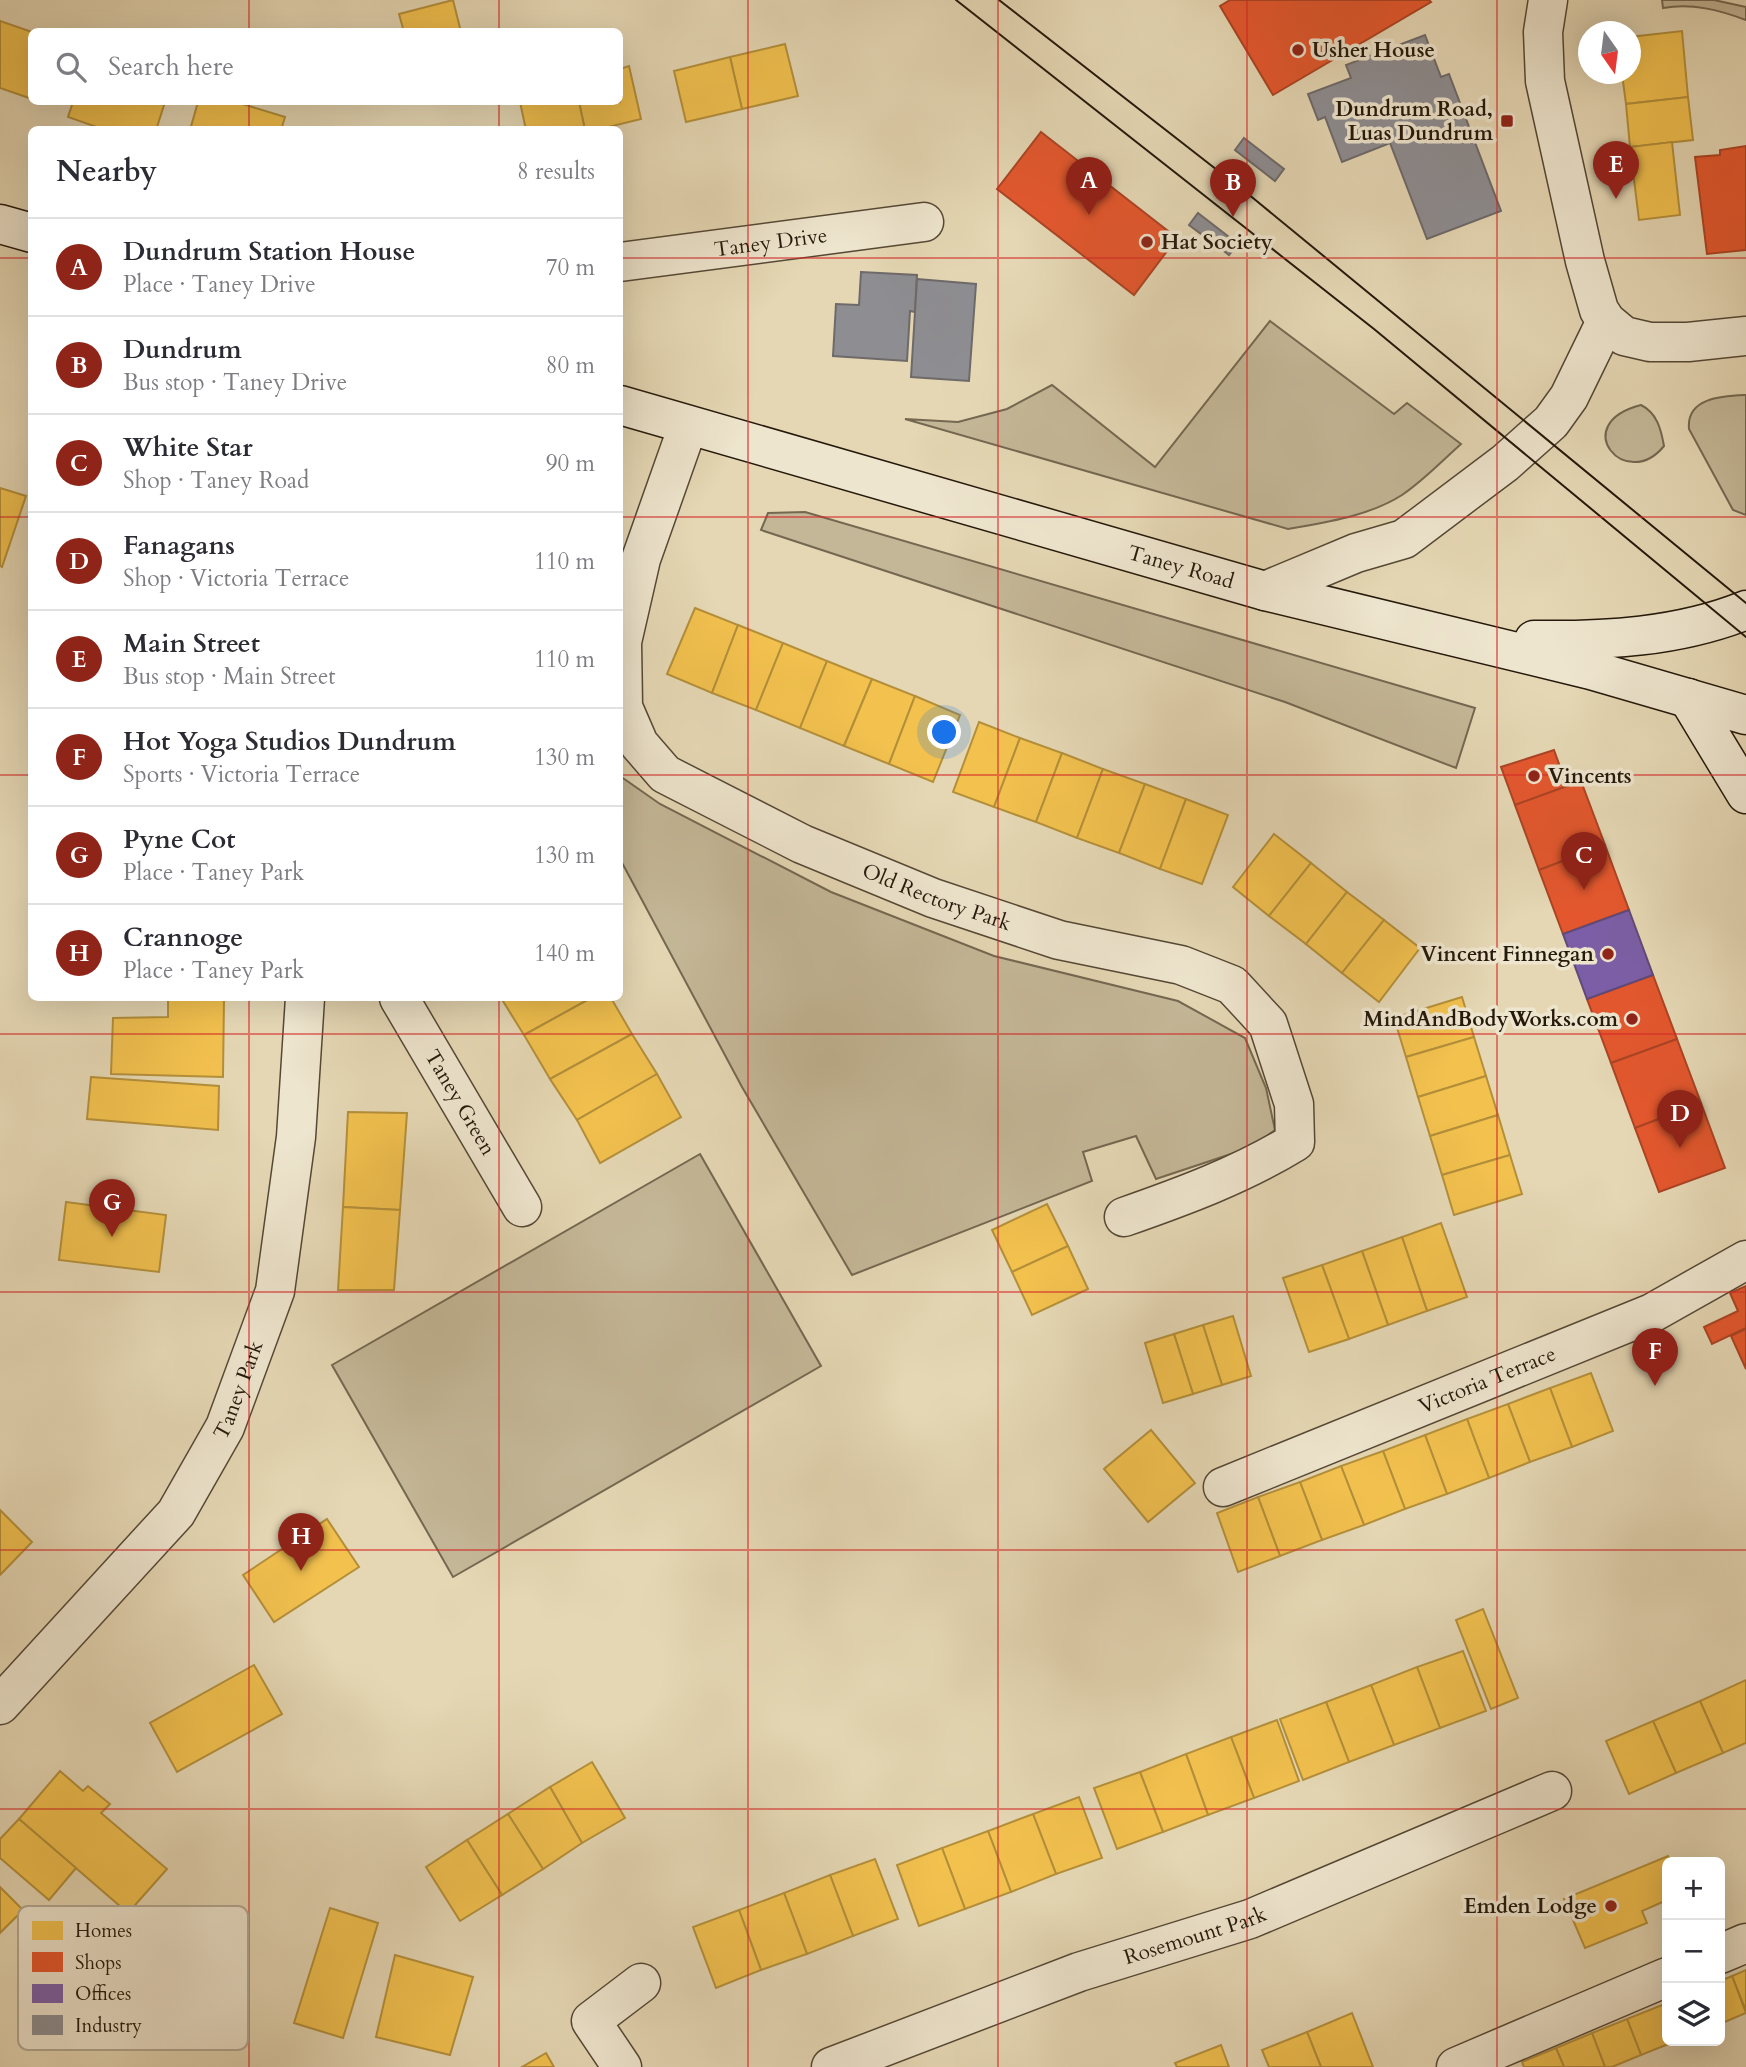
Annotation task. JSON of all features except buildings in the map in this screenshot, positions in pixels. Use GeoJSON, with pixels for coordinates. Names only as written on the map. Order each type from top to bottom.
{"type":"FeatureCollection","features":[{"type":"Feature","properties":{"kind":"street"},"geometry":{"type":"LineString","coordinates":[[1548,0],[1543,32],[1545,81],[1584,261],[1595,298],[1606,321],[1624,336],[1650,342],[1688,342],[1746,336]]}},
{"type":"Feature","properties":{"kind":"street","name":"Taney Drive"},"geometry":{"type":"LineString","coordinates":[[623,262],[924,222]]}},
{"type":"Feature","properties":{"kind":"street"},"geometry":{"type":"LineString","coordinates":[[0,224],[28,232]]}},
{"type":"Feature","properties":{"kind":"street"},"geometry":{"type":"LineString","coordinates":[[1265,591],[1356,553],[1404,539],[1505,463],[1551,422],[1569,397],[1606,321]]}},
{"type":"Feature","properties":{"kind":"street","name":"Taney Road"},"geometry":{"type":"LineString","coordinates":[[623,406],[1265,591],[1591,670],[1746,715]]}},
{"type":"Feature","properties":{"kind":"street","name":"Old Rectory Park"},"geometry":{"type":"LineString","coordinates":[[623,638],[642,559],[688,426]]}},
{"type":"Feature","properties":{"kind":"street"},"geometry":{"type":"LineString","coordinates":[[1454,638],[1588,641],[1703,625],[1746,610]]}},
{"type":"Feature","properties":{"kind":"street"},"geometry":{"type":"LineString","coordinates":[[1688,698],[1746,794]]}},
{"type":"Feature","properties":{"kind":"street","name":"Old Rectory Park"},"geometry":{"type":"LineString","coordinates":[[623,707],[639,744],[665,774],[802,844],[933,898],[1059,940],[1181,965],[1232,985],[1268,1024],[1294,1104],[1295,1142],[1260,1164],[1202,1189],[1124,1217]]}},
{"type":"Feature","properties":{"kind":"street","name":"Taney Park"},"geometry":{"type":"LineString","coordinates":[[0,1705],[176,1514],[225,1427],[275,1291],[296,1137],[305,1001]]}},
{"type":"Feature","properties":{"kind":"street","name":"Taney Green"},"geometry":{"type":"LineString","coordinates":[[401,1001],[522,1207]]}},
{"type":"Feature","properties":{"kind":"street","name":"Victoria Terrace"},"geometry":{"type":"LineString","coordinates":[[1223,1487],[1652,1313],[1746,1260]]}},
{"type":"Feature","properties":{"kind":"street","name":"Rosemount Park"},"geometry":{"type":"LineString","coordinates":[[831,2067],[1079,1972],[1250,1919],[1552,1791]]}},
{"type":"Feature","properties":{"kind":"street"},"geometry":{"type":"LineString","coordinates":[[1725,1952],[1746,1943]]}},
{"type":"Feature","properties":{"kind":"street"},"geometry":{"type":"LineString","coordinates":[[1457,2067],[1662,1979]]}},
{"type":"Feature","properties":{"kind":"street"},"geometry":{"type":"LineString","coordinates":[[622,2067],[591,2021],[641,1983]]}},
{"type":"Feature","properties":{"kind":"shaded area"},"geometry":{"type":"Polygon","coordinates":[[[1662,0],[1714,0],[1746,7],[1746,20],[1706,8],[1663,8],[1662,0]]]}},
{"type":"Feature","properties":{"kind":"shaded area"},"geometry":{"type":"Polygon","coordinates":[[[1270,321],[1394,414],[1407,403],[1461,444],[1417,484],[1389,502],[1347,517],[1288,529],[905,419],[958,422],[1007,409],[1052,385],[1155,467],[1270,321]]]}},
{"type":"Feature","properties":{"kind":"shaded area"},"geometry":{"type":"Polygon","coordinates":[[[1746,395],[1746,515],[1733,510],[1689,429],[1690,418],[1700,404],[1727,396],[1746,395]]]}},
{"type":"Feature","properties":{"kind":"shaded area"},"geometry":{"type":"Polygon","coordinates":[[[1641,405],[1655,417],[1664,446],[1649,459],[1634,462],[1621,459],[1610,450],[1606,439],[1608,426],[1619,414],[1641,405]]]}},
{"type":"Feature","properties":{"kind":"shaded area"},"geometry":{"type":"Polygon","coordinates":[[[805,512],[1475,708],[1456,768],[1285,702],[761,530],[768,513],[805,512]]]}},
{"type":"Feature","properties":{"kind":"shaded area"},"geometry":{"type":"Polygon","coordinates":[[[623,778],[660,804],[831,892],[994,956],[1178,1001],[1245,1038],[1266,1088],[1275,1130],[1252,1147],[1156,1179],[1136,1136],[1083,1152],[1092,1181],[852,1275],[742,1087],[623,865],[623,778]]]}},
{"type":"Feature","properties":{"kind":"shaded area"},"geometry":{"type":"Polygon","coordinates":[[[700,1154],[821,1366],[453,1577],[332,1365],[700,1154]]]}},
{"type":"Feature","properties":{"kind":"tram line"},"geometry":{"type":"LineString","coordinates":[[956,0],[1374,329],[1746,637]]}},
{"type":"Feature","properties":{"kind":"tram line"},"geometry":{"type":"LineString","coordinates":[[999,0],[1253,198],[1746,603]]}},
{"type":"Feature","properties":{"kind":"place","name":"Usher House"},"geometry":{"type":"Point","coordinates":[1298,50]}},
{"type":"Feature","properties":{"kind":"place","name":"Dundrum Road, Luas Dundrum"},"geometry":{"type":"Point","coordinates":[1507,121]}},
{"type":"Feature","properties":{"kind":"place","name":"Main Street"},"geometry":{"type":"Point","coordinates":[1616,199]}},
{"type":"Feature","properties":{"kind":"place","name":"Dundrum Station House"},"geometry":{"type":"Point","coordinates":[1089,215]}},
{"type":"Feature","properties":{"kind":"place","name":"Dundrum"},"geometry":{"type":"Point","coordinates":[1233,217]}},
{"type":"Feature","properties":{"kind":"place","name":"Hat Society"},"geometry":{"type":"Point","coordinates":[1147,242]}},
{"type":"Feature","properties":{"kind":"place","name":"Vincents"},"geometry":{"type":"Point","coordinates":[1534,776]}},
{"type":"Feature","properties":{"kind":"place","name":"White Star"},"geometry":{"type":"Point","coordinates":[1584,890]}},
{"type":"Feature","properties":{"kind":"place","name":"Vincent Finnegan"},"geometry":{"type":"Point","coordinates":[1608,954]}},
{"type":"Feature","properties":{"kind":"place","name":"MindAndBodyWorks.com"},"geometry":{"type":"Point","coordinates":[1632,1019]}},
{"type":"Feature","properties":{"kind":"place","name":"Fanagans"},"geometry":{"type":"Point","coordinates":[1680,1148]}},
{"type":"Feature","properties":{"kind":"place","name":"Pyne Cot"},"geometry":{"type":"Point","coordinates":[112,1237]}},
{"type":"Feature","properties":{"kind":"place","name":"Hot Yoga Studios Dundrum"},"geometry":{"type":"Point","coordinates":[1655,1386]}},
{"type":"Feature","properties":{"kind":"place","name":"Crannoge"},"geometry":{"type":"Point","coordinates":[301,1571]}},
{"type":"Feature","properties":{"kind":"place","name":"Emden Lodge"},"geometry":{"type":"Point","coordinates":[1611,1906]}}]}
